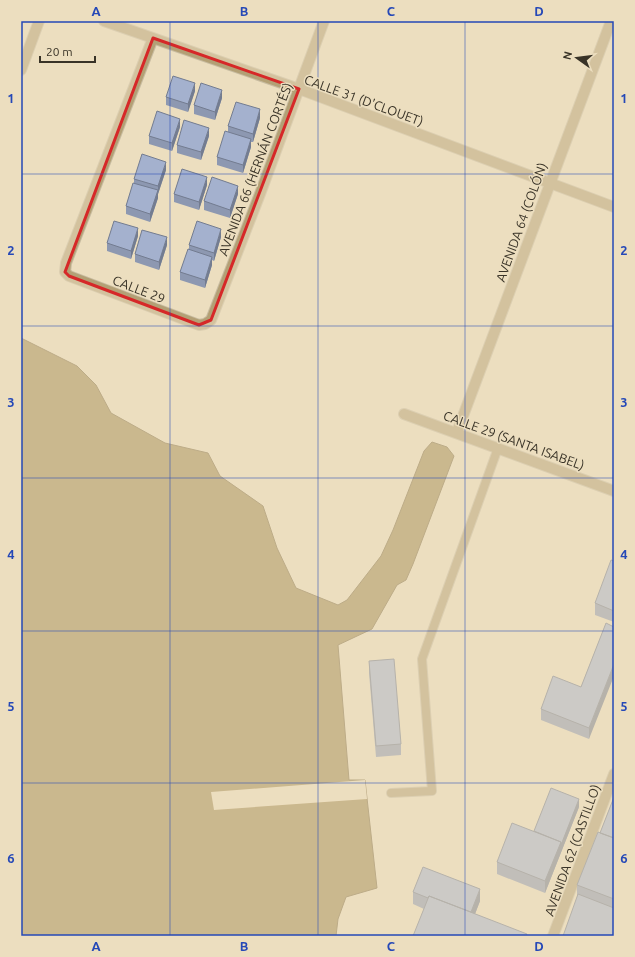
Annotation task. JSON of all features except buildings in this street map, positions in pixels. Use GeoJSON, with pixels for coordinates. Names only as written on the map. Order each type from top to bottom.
{"type":"FeatureCollection","features":[{"type":"Feature","properties":{"kind":"street"},"geometry":{"type":"LineString","coordinates":[[21,70],[39,21]]}},
{"type":"Feature","properties":{"kind":"street","name":"CALLE 31 (D'CLOUET)"},"geometry":{"type":"LineString","coordinates":[[104,21],[299,90],[614,207]]}},
{"type":"Feature","properties":{"kind":"street","name":"AVENIDA 66 (HERNÁN CORTÉS)"},"geometry":{"type":"LineString","coordinates":[[205,324],[211,320],[260,194],[324,21]]}},
{"type":"Feature","properties":{"kind":"street","name":"AVENIDA 64 (COLÓN)"},"geometry":{"type":"LineString","coordinates":[[457,432],[610,21]]}},
{"type":"Feature","properties":{"kind":"street","name":"CALLE 29"},"geometry":{"type":"LineString","coordinates":[[153,38],[66,263],[65,272],[69,276],[185,320],[199,325],[205,324]]}},
{"type":"Feature","properties":{"kind":"street","name":"CALLE 29 (SANTA ISABEL)"},"geometry":{"type":"LineString","coordinates":[[404,414],[457,432],[614,491]]}},
{"type":"Feature","properties":{"kind":"street","name":"AVENIDA 62 (CASTILLO)"},"geometry":{"type":"LineString","coordinates":[[554,936],[613,779]]}},
{"type":"Feature","properties":{"kind":"lane"},"geometry":{"type":"LineString","coordinates":[[391,793],[432,790],[422,659],[498,448]]}},
{"type":"Feature","properties":{"kind":"highlighted area"},"geometry":{"type":"Polygon","coordinates":[[[153,38],[299,89],[211,320],[199,325],[69,276],[65,272],[153,38]]]}},
{"type":"Feature","properties":{"kind":"shaded area"},"geometry":{"type":"Polygon","coordinates":[[[21,338],[77,366],[96,385],[111,413],[165,443],[208,453],[220,476],[263,506],[277,548],[296,588],[338,605],[347,600],[381,556],[393,530],[424,451],[432,442],[447,447],[454,456],[406,580],[397,585],[372,629],[338,645],[349,780],[365,780],[377,888],[346,897],[338,919],[336,936],[21,936],[21,338]]]}},
{"type":"Feature","properties":{"kind":"pier"},"geometry":{"type":"Polygon","coordinates":[[[365,780],[367,799],[214,810],[211,792],[365,780]]]}}]}
